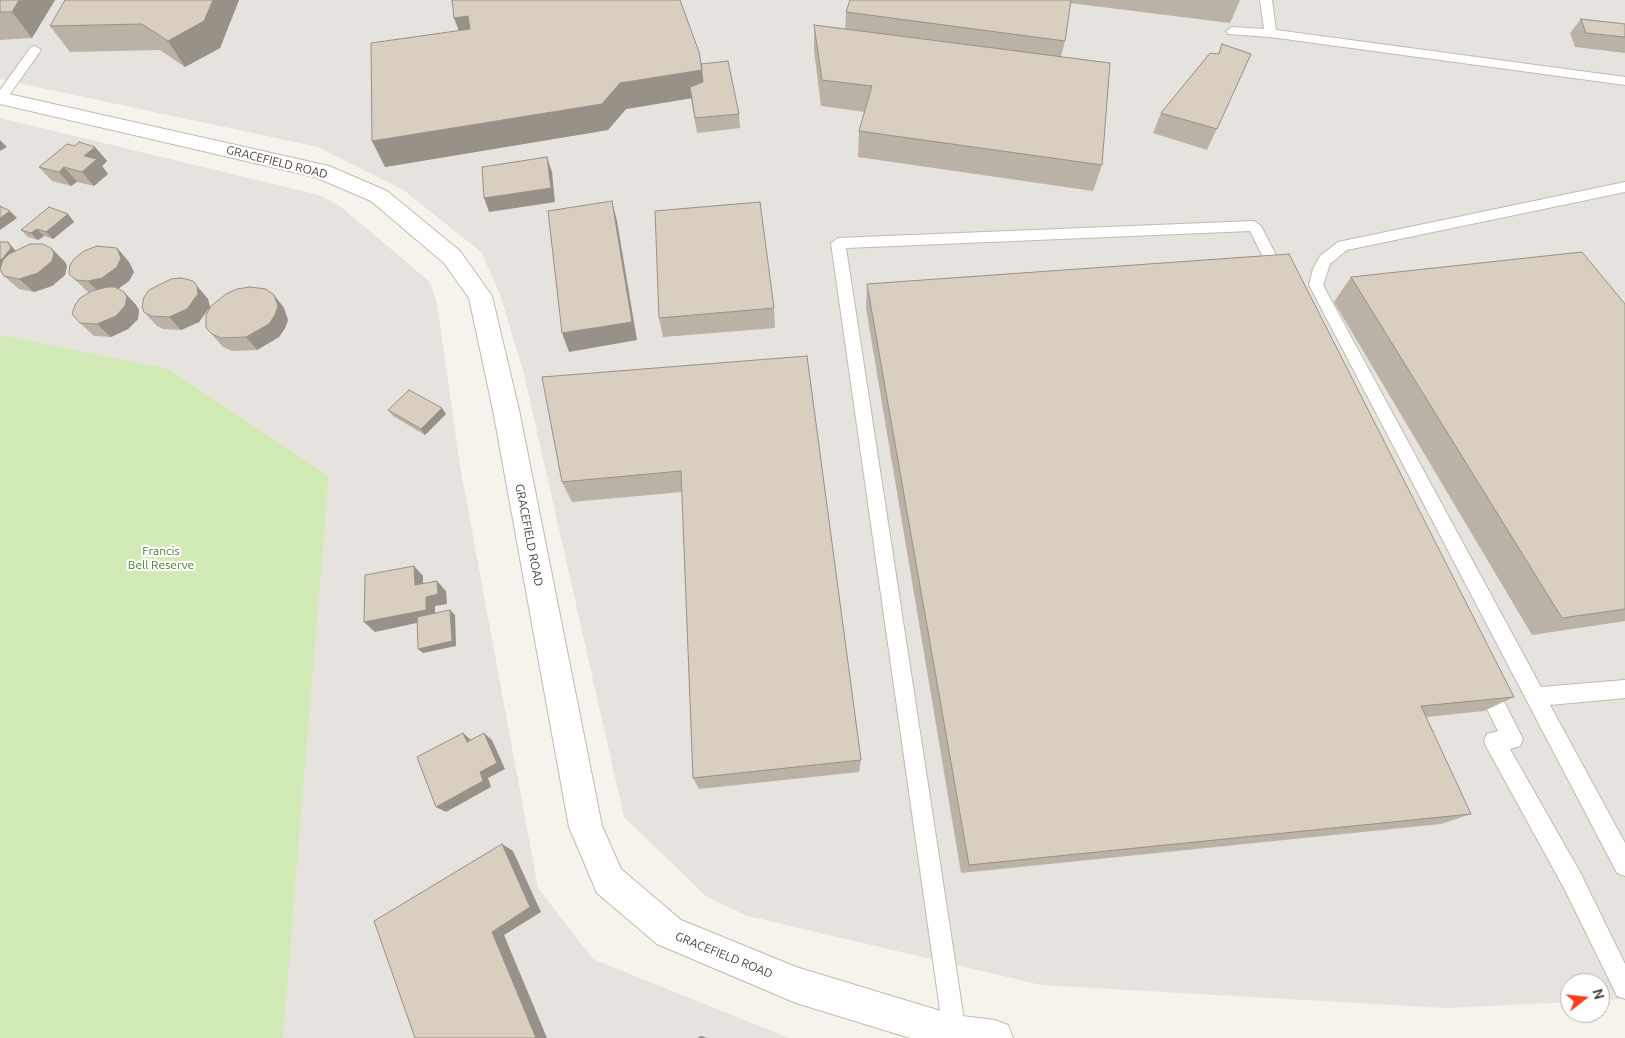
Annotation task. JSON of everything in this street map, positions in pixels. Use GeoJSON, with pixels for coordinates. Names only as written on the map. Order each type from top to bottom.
{"type":"FeatureCollection","features":[{"type":"Feature","properties":{"kind":"street","name":"GRACEFIELD ROAD"},"geometry":{"type":"LineString","coordinates":[[0,98],[321,171],[379,196],[452,257],[480,296],[506,410],[586,827],[609,881],[669,932],[796,985],[954,1033],[995,1038]]}},
{"type":"Feature","properties":{"kind":"lane"},"geometry":{"type":"LineString","coordinates":[[1266,0],[1270,33]]}},
{"type":"Feature","properties":{"kind":"lane"},"geometry":{"type":"LineString","coordinates":[[1232,31],[1270,33],[1625,81]]}},
{"type":"Feature","properties":{"kind":"lane"},"geometry":{"type":"LineString","coordinates":[[0,98],[35,50]]}},
{"type":"Feature","properties":{"kind":"lane"},"geometry":{"type":"LineString","coordinates":[[1625,187],[1343,246],[1325,260],[1320,269],[1316,285],[1625,865]]}},
{"type":"Feature","properties":{"kind":"lane"},"geometry":{"type":"LineString","coordinates":[[954,1033],[838,243],[1254,226],[1285,288]]}},
{"type":"Feature","properties":{"kind":"lane"},"geometry":{"type":"LineString","coordinates":[[1477,668],[1513,739],[1494,740],[1573,882],[1625,988]]}},
{"type":"Feature","properties":{"kind":"lane"},"geometry":{"type":"LineString","coordinates":[[1534,697],[1625,689]]}},
{"type":"Feature","properties":{"kind":"shaded area"},"geometry":{"type":"Polygon","coordinates":[[[0,0],[1625,0],[1625,999],[1610,1000],[1610,973],[1560,973],[1560,1002],[1446,1008],[1041,985],[748,916],[707,897],[624,817],[524,374],[500,294],[481,252],[402,189],[318,147],[0,79],[0,0]]]}},
{"type":"Feature","properties":{"kind":"shaded area"},"geometry":{"type":"Polygon","coordinates":[[[0,118],[319,195],[340,206],[430,282],[437,304],[460,466],[538,888],[593,959],[789,1038],[283,1038],[329,476],[169,369],[0,335],[0,118]]]}},
{"type":"Feature","properties":{"kind":"green space","name":"Francis Bell Reserve"},"geometry":{"type":"Polygon","coordinates":[[[0,335],[169,369],[329,476],[283,1038],[0,1038],[0,335]]]}},
{"type":"Feature","properties":{"kind":"building"},"geometry":{"type":"Polygon","coordinates":[[[0,0],[19,0],[12,12],[0,12],[0,0]]]}},
{"type":"Feature","properties":{"kind":"building"},"geometry":{"type":"Polygon","coordinates":[[[65,0],[213,0],[204,21],[168,41],[142,24],[50,26],[65,0]]]}},
{"type":"Feature","properties":{"kind":"building"},"geometry":{"type":"Polygon","coordinates":[[[452,0],[680,0],[699,52],[702,70],[620,83],[602,104],[372,141],[371,43],[470,29],[468,16],[454,18],[452,0]]]}},
{"type":"Feature","properties":{"kind":"building"},"geometry":{"type":"Polygon","coordinates":[[[850,0],[1071,0],[1065,41],[846,12],[850,0]]]}},
{"type":"Feature","properties":{"kind":"building"},"geometry":{"type":"Polygon","coordinates":[[[1581,19],[1625,24],[1625,37],[1586,33],[1581,19]]]}},
{"type":"Feature","properties":{"kind":"building"},"geometry":{"type":"Polygon","coordinates":[[[814,25],[1110,63],[1102,165],[859,131],[872,86],[822,80],[814,25]]]}},
{"type":"Feature","properties":{"kind":"building"},"geometry":{"type":"Polygon","coordinates":[[[1222,44],[1251,54],[1217,129],[1161,113],[1210,53],[1219,54],[1222,44]]]}},
{"type":"Feature","properties":{"kind":"building"},"geometry":{"type":"Polygon","coordinates":[[[728,61],[739,114],[695,118],[690,87],[703,82],[701,64],[728,61]]]}},
{"type":"Feature","properties":{"kind":"building"},"geometry":{"type":"Polygon","coordinates":[[[79,142],[95,147],[84,156],[97,159],[82,172],[64,167],[59,172],[39,167],[67,144],[75,146],[79,142]]]}},
{"type":"Feature","properties":{"kind":"building"},"geometry":{"type":"Polygon","coordinates":[[[547,157],[551,188],[484,198],[482,167],[547,157]]]}},
{"type":"Feature","properties":{"kind":"building"},"geometry":{"type":"Polygon","coordinates":[[[612,201],[632,322],[562,333],[548,211],[612,201]]]}},
{"type":"Feature","properties":{"kind":"building"},"geometry":{"type":"Polygon","coordinates":[[[760,202],[774,308],[659,318],[655,211],[760,202]]]}},
{"type":"Feature","properties":{"kind":"building"},"geometry":{"type":"Polygon","coordinates":[[[0,206],[10,211],[0,218],[0,206]]]}},
{"type":"Feature","properties":{"kind":"building"},"geometry":{"type":"Polygon","coordinates":[[[49,207],[68,214],[46,232],[37,229],[31,233],[21,230],[49,207]]]}},
{"type":"Feature","properties":{"kind":"building"},"geometry":{"type":"Polygon","coordinates":[[[0,242],[8,242],[11,248],[0,260],[0,242]]]}},
{"type":"Feature","properties":{"kind":"building"},"geometry":{"type":"Polygon","coordinates":[[[30,244],[43,244],[51,248],[54,253],[52,261],[38,273],[19,279],[4,276],[0,269],[3,260],[9,254],[30,244]]]}},
{"type":"Feature","properties":{"kind":"building"},"geometry":{"type":"Polygon","coordinates":[[[97,246],[117,248],[121,258],[117,267],[102,278],[88,281],[76,280],[69,274],[70,265],[84,251],[97,246]]]}},
{"type":"Feature","properties":{"kind":"building"},"geometry":{"type":"Polygon","coordinates":[[[1582,252],[1625,304],[1625,609],[1562,618],[1351,277],[1582,252]]]}},
{"type":"Feature","properties":{"kind":"building"},"geometry":{"type":"Polygon","coordinates":[[[1289,254],[1514,697],[1421,706],[1471,814],[969,865],[867,284],[1289,254]]]}},
{"type":"Feature","properties":{"kind":"building"},"geometry":{"type":"Polygon","coordinates":[[[181,278],[193,281],[197,286],[198,294],[187,309],[169,317],[151,316],[144,312],[142,307],[144,297],[149,290],[171,279],[181,278]]]}},
{"type":"Feature","properties":{"kind":"building"},"geometry":{"type":"Polygon","coordinates":[[[115,287],[124,292],[127,297],[125,306],[116,316],[97,324],[80,323],[72,314],[80,298],[92,291],[115,287]]]}},
{"type":"Feature","properties":{"kind":"building"},"geometry":{"type":"Polygon","coordinates":[[[250,287],[266,289],[274,295],[278,306],[269,324],[246,337],[221,338],[212,334],[206,328],[206,315],[211,306],[226,294],[237,289],[250,287]]]}},
{"type":"Feature","properties":{"kind":"building"},"geometry":{"type":"Polygon","coordinates":[[[807,356],[861,760],[693,778],[681,471],[562,482],[542,377],[807,356]]]}},
{"type":"Feature","properties":{"kind":"building"},"geometry":{"type":"Polygon","coordinates":[[[409,390],[442,408],[421,429],[388,410],[409,390]]]}},
{"type":"Feature","properties":{"kind":"building"},"geometry":{"type":"Polygon","coordinates":[[[414,566],[415,585],[437,581],[438,594],[426,597],[426,610],[364,622],[365,575],[414,566]]]}},
{"type":"Feature","properties":{"kind":"building"},"geometry":{"type":"Polygon","coordinates":[[[450,610],[452,641],[418,649],[417,617],[450,610]]]}},
{"type":"Feature","properties":{"kind":"building"},"geometry":{"type":"Polygon","coordinates":[[[463,733],[467,742],[484,733],[497,763],[480,772],[483,781],[436,807],[417,757],[463,733]]]}},
{"type":"Feature","properties":{"kind":"building"},"geometry":{"type":"Polygon","coordinates":[[[502,844],[530,907],[492,932],[536,1038],[415,1038],[374,921],[502,844]]]}}]}
